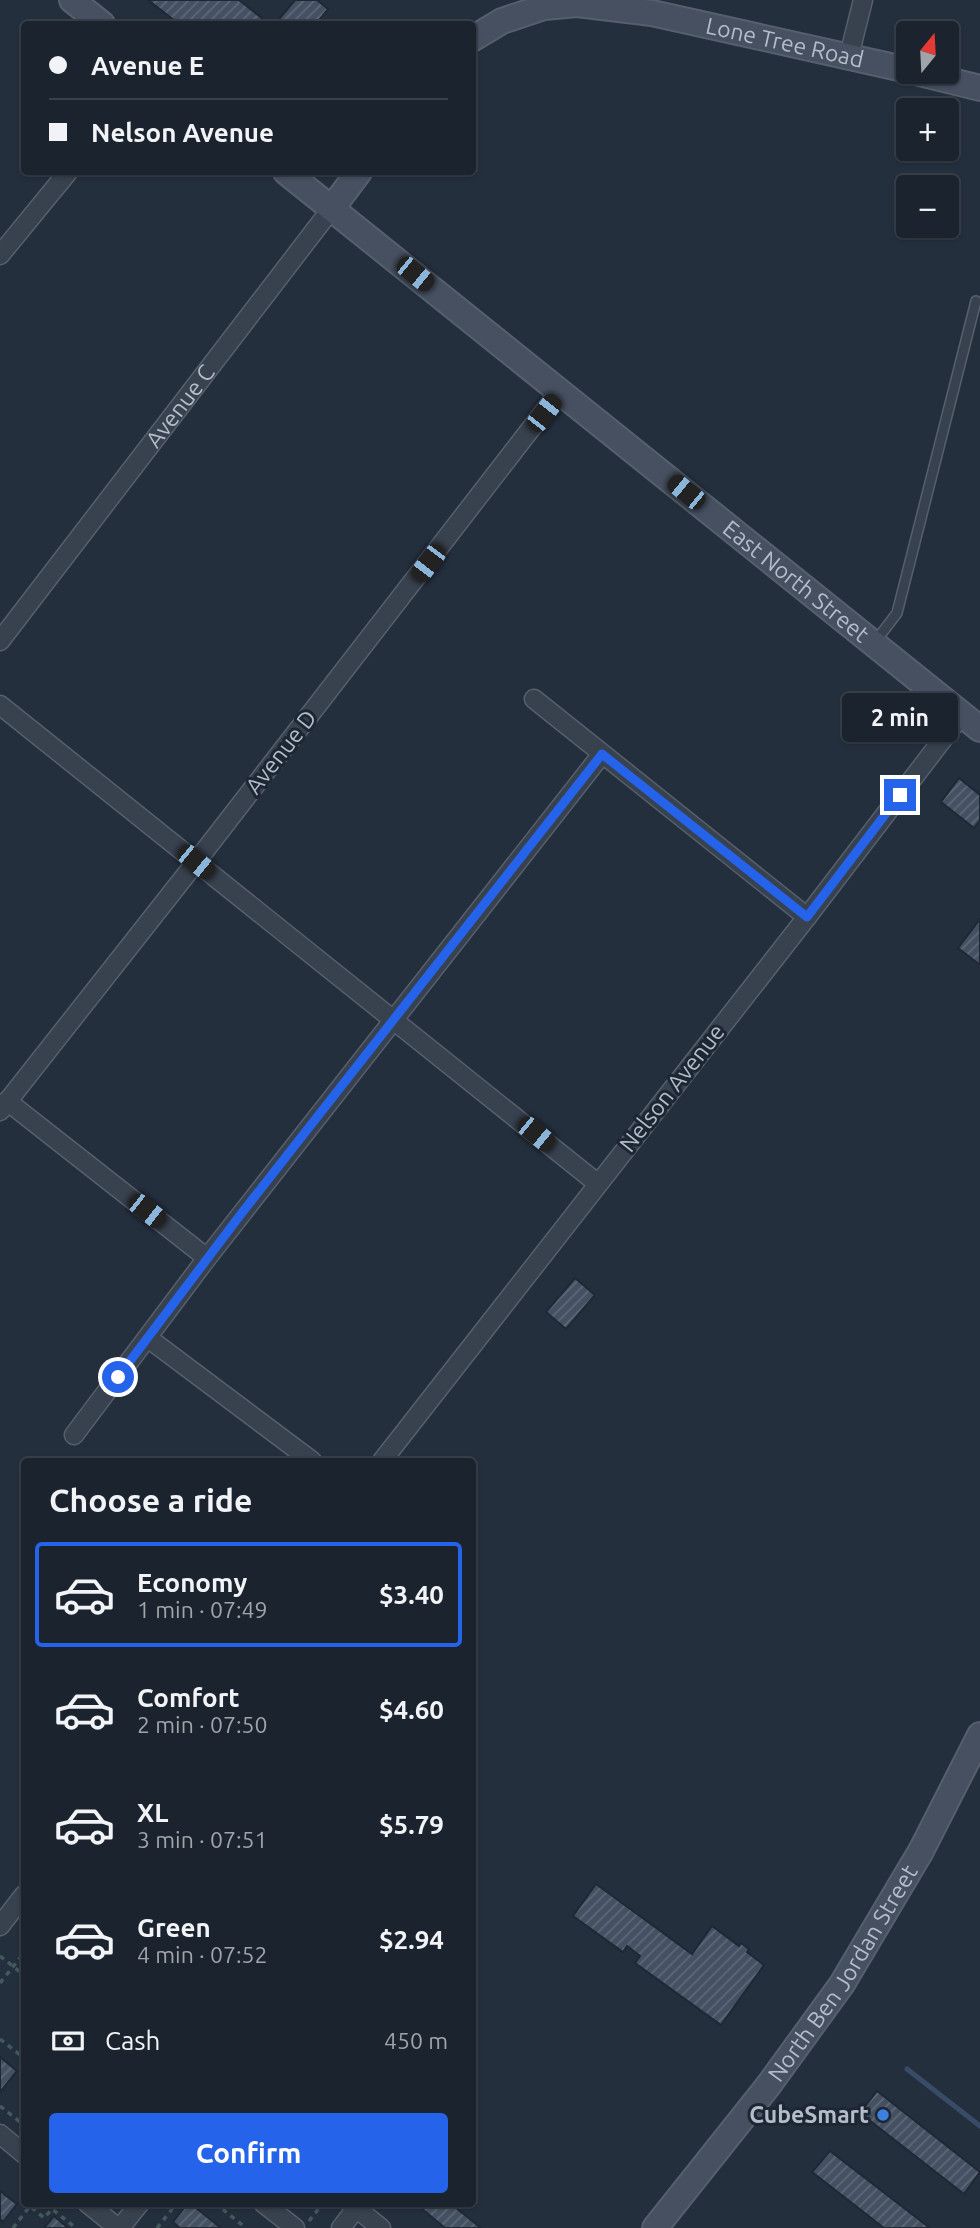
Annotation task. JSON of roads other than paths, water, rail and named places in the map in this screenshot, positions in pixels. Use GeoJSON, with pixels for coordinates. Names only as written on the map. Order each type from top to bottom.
{"type":"FeatureCollection","features":[{"type":"Feature","properties":{"kind":"street"},"geometry":{"type":"LineString","coordinates":[[72,0],[98,21]]}},
{"type":"Feature","properties":{"kind":"street"},"geometry":{"type":"LineString","coordinates":[[849,56],[863,0]]}},
{"type":"Feature","properties":{"kind":"street"},"geometry":{"type":"LineString","coordinates":[[476,37],[502,21],[544,8],[578,2]]}},
{"type":"Feature","properties":{"kind":"street","name":"Lone Tree Road"},"geometry":{"type":"LineString","coordinates":[[578,2],[652,13],[896,67]]}},
{"type":"Feature","properties":{"kind":"street"},"geometry":{"type":"LineString","coordinates":[[959,83],[980,88]]}},
{"type":"Feature","properties":{"kind":"street"},"geometry":{"type":"LineString","coordinates":[[0,255],[66,175]]}},
{"type":"Feature","properties":{"kind":"street","name":"East North Street"},"geometry":{"type":"LineString","coordinates":[[290,175],[971,722]]}},
{"type":"Feature","properties":{"kind":"street","name":"Avenue C"},"geometry":{"type":"LineString","coordinates":[[0,641],[357,175]]}},
{"type":"Feature","properties":{"kind":"street","name":"Avenue D"},"geometry":{"type":"LineString","coordinates":[[4,1106],[560,391]]}},
{"type":"Feature","properties":{"kind":"street"},"geometry":{"type":"LineString","coordinates":[[534,699],[807,917]]}},
{"type":"Feature","properties":{"kind":"street"},"geometry":{"type":"LineString","coordinates":[[0,705],[597,1183]]}},
{"type":"Feature","properties":{"kind":"street","name":"Nelson Avenue"},"geometry":{"type":"LineString","coordinates":[[384,1458],[807,917],[971,722]]}},
{"type":"Feature","properties":{"kind":"street"},"geometry":{"type":"LineString","coordinates":[[74,1435],[207,1258],[602,754]]}},
{"type":"Feature","properties":{"kind":"street"},"geometry":{"type":"LineString","coordinates":[[4,1106],[207,1258]]}},
{"type":"Feature","properties":{"kind":"street"},"geometry":{"type":"LineString","coordinates":[[148,1338],[308,1458]]}},
{"type":"Feature","properties":{"kind":"street","name":"North Ben Jordan Street"},"geometry":{"type":"LineString","coordinates":[[655,2228],[768,2086],[842,1984],[921,1852],[980,1735]]}},
{"type":"Feature","properties":{"kind":"street"},"geometry":{"type":"LineString","coordinates":[[0,1926],[21,1899]]}},
{"type":"Feature","properties":{"kind":"street"},"geometry":{"type":"LineString","coordinates":[[0,2134],[21,2152]]}},
{"type":"Feature","properties":{"kind":"street"},"geometry":{"type":"LineString","coordinates":[[92,2207],[119,2228],[137,2207]]}},
{"type":"Feature","properties":{"kind":"street"},"geometry":{"type":"LineString","coordinates":[[268,2207],[295,2228]]}},
{"type":"Feature","properties":{"kind":"street"},"geometry":{"type":"LineString","coordinates":[[341,2228],[357,2207]]}},
{"type":"Feature","properties":{"kind":"street"},"geometry":{"type":"LineString","coordinates":[[359,2207],[381,2228]]}},
{"type":"Feature","properties":{"kind":"lane"},"geometry":{"type":"LineString","coordinates":[[874,643],[897,613],[976,301]]}},
{"type":"Feature","properties":{"kind":"waterway"},"geometry":{"type":"LineString","coordinates":[[907,2069],[980,2126]]}},
{"type":"Feature","properties":{"kind":"place","name":"CubeSmart"},"geometry":{"type":"Point","coordinates":[883,2115]}}]}
